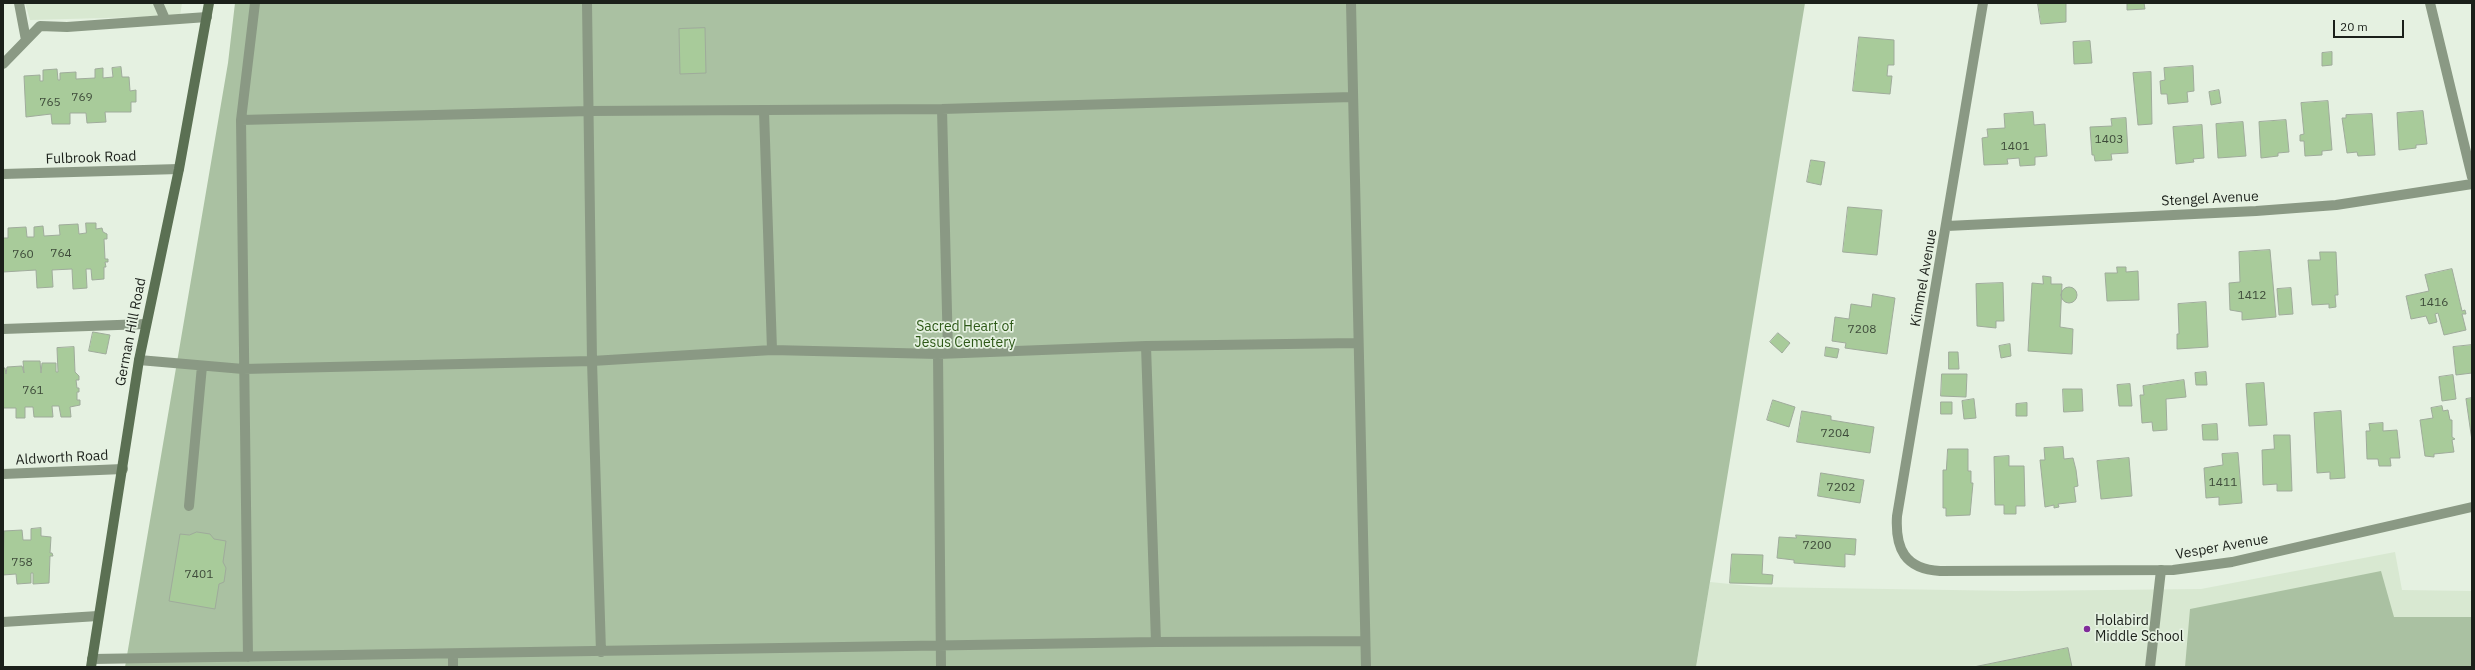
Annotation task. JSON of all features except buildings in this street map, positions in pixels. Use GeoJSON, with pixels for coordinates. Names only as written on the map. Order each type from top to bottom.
{"type":"FeatureCollection","features":[{"type":"Feature","properties":{"kind":"street"},"geometry":{"type":"LineString","coordinates":[[19,3],[26,40]]}},
{"type":"Feature","properties":{"kind":"street"},"geometry":{"type":"LineString","coordinates":[[158,3],[165,18]]}},
{"type":"Feature","properties":{"kind":"street","name":"German Hill Road"},"geometry":{"type":"LineString","coordinates":[[92,663],[98,616],[123,469],[139,360],[179,169],[209,3]]}},
{"type":"Feature","properties":{"kind":"street"},"geometry":{"type":"LineString","coordinates":[[248,657],[243,369],[241,120],[255,3]]}},
{"type":"Feature","properties":{"kind":"street"},"geometry":{"type":"LineString","coordinates":[[587,3],[592,361],[600,652]]}},
{"type":"Feature","properties":{"kind":"street"},"geometry":{"type":"LineString","coordinates":[[1351,3],[1357,343],[1366,667]]}},
{"type":"Feature","properties":{"kind":"street","name":"Kimmel Avenue"},"geometry":{"type":"LineString","coordinates":[[1905,556],[1896,531],[1897,516],[1947,226],[1983,3]]}},
{"type":"Feature","properties":{"kind":"street"},"geometry":{"type":"LineString","coordinates":[[2430,3],[2472,177]]}},
{"type":"Feature","properties":{"kind":"street"},"geometry":{"type":"LineString","coordinates":[[3,64],[40,26],[67,27],[165,18],[207,17]]}},
{"type":"Feature","properties":{"kind":"street"},"geometry":{"type":"LineString","coordinates":[[241,120],[589,111],[942,109],[1352,97]]}},
{"type":"Feature","properties":{"kind":"street"},"geometry":{"type":"LineString","coordinates":[[941,667],[943,354],[942,109]]}},
{"type":"Feature","properties":{"kind":"street"},"geometry":{"type":"LineString","coordinates":[[764,111],[772,350]]}},
{"type":"Feature","properties":{"kind":"street","name":"Fulbrook Road"},"geometry":{"type":"LineString","coordinates":[[3,174],[179,169]]}},
{"type":"Feature","properties":{"kind":"street","name":"Stengel Avenue"},"geometry":{"type":"LineString","coordinates":[[1947,226],[2285,209],[2336,205],[2472,184]]}},
{"type":"Feature","properties":{"kind":"street"},"geometry":{"type":"LineString","coordinates":[[3,329],[146,324]]}},
{"type":"Feature","properties":{"kind":"street"},"geometry":{"type":"LineString","coordinates":[[139,360],[243,369],[592,361],[772,350],[943,354],[1146,346],[1357,343]]}},
{"type":"Feature","properties":{"kind":"street"},"geometry":{"type":"LineString","coordinates":[[1146,346],[1156,642]]}},
{"type":"Feature","properties":{"kind":"street"},"geometry":{"type":"LineString","coordinates":[[189,506],[202,366]]}},
{"type":"Feature","properties":{"kind":"street","name":"Aldworth Road"},"geometry":{"type":"LineString","coordinates":[[3,474],[123,469]]}},
{"type":"Feature","properties":{"kind":"street","name":"Vesper Avenue"},"geometry":{"type":"LineString","coordinates":[[1905,556],[1916,566],[1926,570],[1940,571],[2161,570],[2232,562],[2472,507]]}},
{"type":"Feature","properties":{"kind":"street"},"geometry":{"type":"LineString","coordinates":[[2150,667],[2161,570]]}},
{"type":"Feature","properties":{"kind":"street"},"geometry":{"type":"LineString","coordinates":[[3,622],[98,616]]}},
{"type":"Feature","properties":{"kind":"street"},"geometry":{"type":"LineString","coordinates":[[92,663],[248,657],[1156,642],[1366,641]]}},
{"type":"Feature","properties":{"kind":"street"},"geometry":{"type":"LineString","coordinates":[[453,654],[453,667]]}},
{"type":"Feature","properties":{"kind":"shaded area"},"geometry":{"type":"Polygon","coordinates":[[[25,3],[182,3],[180,16],[30,20],[25,3]]]}},
{"type":"Feature","properties":{"kind":"shaded area","name":"Holabird Middle School"},"geometry":{"type":"Polygon","coordinates":[[[2395,552],[2402,590],[2472,591],[2472,667],[1696,667],[1710,582],[1760,587],[2015,591],[2201,589],[2395,552]]]}},
{"type":"Feature","properties":{"kind":"green space","name":"Sacred Heart of Jesus Cemetery"},"geometry":{"type":"Polygon","coordinates":[[[235,3],[1805,3],[1696,667],[125,667],[228,63],[235,3]]]}},
{"type":"Feature","properties":{"kind":"green space"},"geometry":{"type":"Polygon","coordinates":[[[2381,571],[2394,617],[2472,617],[2472,667],[2185,667],[2190,609],[2381,571]]]}},
{"type":"Feature","properties":{"kind":"place","name":"Holabird Middle School"},"geometry":{"type":"Point","coordinates":[2087,629]}}]}
